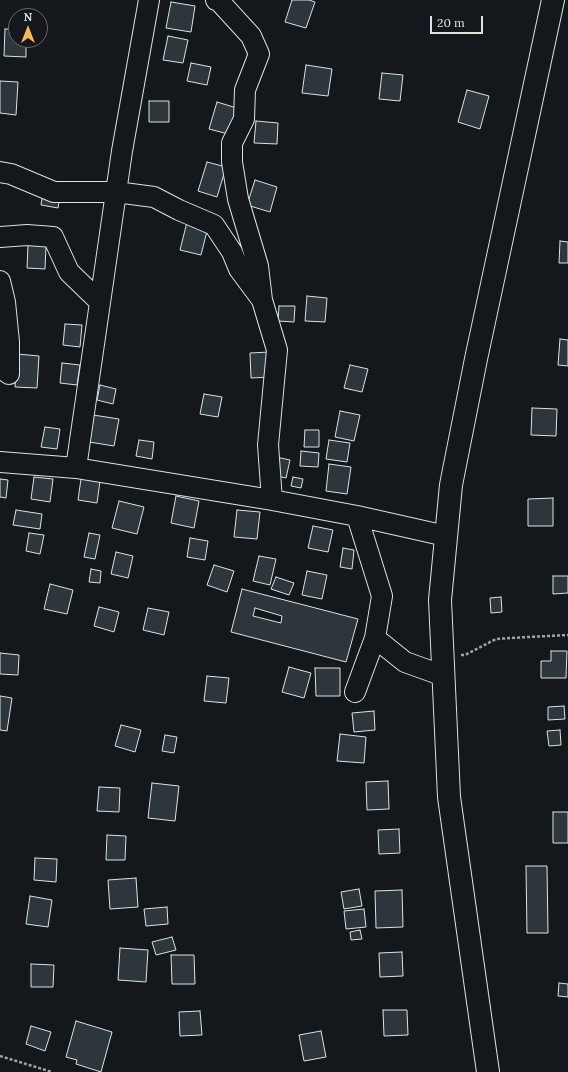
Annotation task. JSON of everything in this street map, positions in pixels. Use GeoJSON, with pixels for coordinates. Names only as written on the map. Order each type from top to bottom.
{"type":"FeatureCollection","features":[{"type":"Feature","properties":{"kind":"highway"},"geometry":{"type":"LineString","coordinates":[[488,1072],[449,797],[440,600],[451,485],[476,359],[553,0]]}},
{"type":"Feature","properties":{"kind":"street"},"geometry":{"type":"LineString","coordinates":[[76,468],[122,151],[148,0]]}},
{"type":"Feature","properties":{"kind":"street"},"geometry":{"type":"LineString","coordinates":[[216,0],[219,1],[251,36],[258,54],[245,90],[244,120],[232,143],[232,162],[238,199],[258,266],[262,300],[277,350],[268,445],[272,500]]}},
{"type":"Feature","properties":{"kind":"street"},"geometry":{"type":"LineString","coordinates":[[0,172],[11,174],[54,192],[116,192],[154,196],[179,210],[214,225],[232,252],[239,269],[262,300]]}},
{"type":"Feature","properties":{"kind":"street"},"geometry":{"type":"LineString","coordinates":[[0,237],[27,235],[53,237],[69,272],[100,302]]}},
{"type":"Feature","properties":{"kind":"street"},"geometry":{"type":"LineString","coordinates":[[0,281],[6,309],[9,342],[9,374],[0,367]]}},
{"type":"Feature","properties":{"kind":"street"},"geometry":{"type":"LineString","coordinates":[[0,462],[76,468],[272,500],[357,516],[446,536]]}},
{"type":"Feature","properties":{"kind":"street"},"geometry":{"type":"LineString","coordinates":[[355,692],[376,638],[382,596],[357,516]]}},
{"type":"Feature","properties":{"kind":"street"},"geometry":{"type":"LineString","coordinates":[[376,638],[404,662],[443,666]]}},
{"type":"Feature","properties":{"kind":"path"},"geometry":{"type":"LineString","coordinates":[[443,666],[496,639],[568,635]]}},
{"type":"Feature","properties":{"kind":"path"},"geometry":{"type":"LineString","coordinates":[[0,1056],[52,1072]]}},
{"type":"Feature","properties":{"kind":"building"},"geometry":{"type":"Polygon","coordinates":[[[292,0],[309,0],[315,2],[306,28],[285,22],[292,0]]]}},
{"type":"Feature","properties":{"kind":"building"},"geometry":{"type":"Polygon","coordinates":[[[171,2],[195,6],[191,32],[166,28],[171,2]]]}},
{"type":"Feature","properties":{"kind":"building"},"geometry":{"type":"Polygon","coordinates":[[[5,29],[8,29],[8,48],[26,48],[26,57],[4,56],[5,29]]]}},
{"type":"Feature","properties":{"kind":"building"},"geometry":{"type":"Polygon","coordinates":[[[168,36],[188,40],[183,63],[163,60],[168,36]]]}},
{"type":"Feature","properties":{"kind":"building"},"geometry":{"type":"Polygon","coordinates":[[[191,63],[211,67],[207,85],[187,81],[191,63]]]}},
{"type":"Feature","properties":{"kind":"building"},"geometry":{"type":"Polygon","coordinates":[[[306,65],[332,69],[328,96],[302,93],[306,65]]]}},
{"type":"Feature","properties":{"kind":"building"},"geometry":{"type":"Polygon","coordinates":[[[382,73],[403,75],[400,101],[379,99],[382,73]]]}},
{"type":"Feature","properties":{"kind":"building"},"geometry":{"type":"Polygon","coordinates":[[[0,81],[18,82],[16,115],[0,113],[0,81]]]}},
{"type":"Feature","properties":{"kind":"building"},"geometry":{"type":"Polygon","coordinates":[[[467,90],[489,96],[480,129],[458,122],[467,90]]]}},
{"type":"Feature","properties":{"kind":"building"},"geometry":{"type":"Polygon","coordinates":[[[149,101],[169,101],[169,122],[149,122],[149,101]]]}},
{"type":"Feature","properties":{"kind":"building"},"geometry":{"type":"Polygon","coordinates":[[[217,102],[240,109],[232,135],[209,129],[217,102]]]}},
{"type":"Feature","properties":{"kind":"building"},"geometry":{"type":"Polygon","coordinates":[[[256,121],[278,123],[277,144],[254,143],[256,121]]]}},
{"type":"Feature","properties":{"kind":"building"},"geometry":{"type":"Polygon","coordinates":[[[207,162],[226,167],[217,197],[198,191],[207,162]]]}},
{"type":"Feature","properties":{"kind":"building"},"geometry":{"type":"Polygon","coordinates":[[[255,180],[277,187],[270,212],[247,205],[255,180]]]}},
{"type":"Feature","properties":{"kind":"building"},"geometry":{"type":"Polygon","coordinates":[[[43,192],[60,195],[58,208],[41,205],[43,192]]]}},
{"type":"Feature","properties":{"kind":"building"},"geometry":{"type":"Polygon","coordinates":[[[187,222],[208,227],[201,255],[180,250],[187,222]]]}},
{"type":"Feature","properties":{"kind":"building"},"geometry":{"type":"Polygon","coordinates":[[[560,241],[568,242],[568,263],[559,263],[560,241]]]}},
{"type":"Feature","properties":{"kind":"building"},"geometry":{"type":"Polygon","coordinates":[[[28,245],[46,246],[45,269],[27,268],[28,245]]]}},
{"type":"Feature","properties":{"kind":"building"},"geometry":{"type":"Polygon","coordinates":[[[307,296],[327,298],[325,322],[305,321],[307,296]]]}},
{"type":"Feature","properties":{"kind":"building"},"geometry":{"type":"Polygon","coordinates":[[[279,306],[295,306],[294,322],[278,321],[279,306]]]}},
{"type":"Feature","properties":{"kind":"building"},"geometry":{"type":"Polygon","coordinates":[[[65,324],[82,325],[80,347],[63,345],[65,324]]]}},
{"type":"Feature","properties":{"kind":"building"},"geometry":{"type":"Polygon","coordinates":[[[560,339],[568,340],[568,366],[558,365],[560,339]]]}},
{"type":"Feature","properties":{"kind":"building"},"geometry":{"type":"Polygon","coordinates":[[[270,352],[271,377],[251,378],[250,353],[270,352]]]}},
{"type":"Feature","properties":{"kind":"building"},"geometry":{"type":"Polygon","coordinates":[[[17,354],[39,356],[37,388],[15,387],[17,354]]]}},
{"type":"Feature","properties":{"kind":"building"},"geometry":{"type":"Polygon","coordinates":[[[62,363],[80,365],[77,385],[60,383],[62,363]]]}},
{"type":"Feature","properties":{"kind":"building"},"geometry":{"type":"Polygon","coordinates":[[[350,365],[368,369],[362,392],[344,388],[350,365]]]}},
{"type":"Feature","properties":{"kind":"building"},"geometry":{"type":"Polygon","coordinates":[[[100,385],[116,389],[113,404],[97,400],[100,385]]]}},
{"type":"Feature","properties":{"kind":"building"},"geometry":{"type":"Polygon","coordinates":[[[204,394],[222,397],[218,417],[200,414],[204,394]]]}},
{"type":"Feature","properties":{"kind":"building"},"geometry":{"type":"Polygon","coordinates":[[[532,408],[557,409],[556,436],[531,435],[532,408]]]}},
{"type":"Feature","properties":{"kind":"building"},"geometry":{"type":"Polygon","coordinates":[[[340,411],[360,415],[354,441],[335,437],[340,411]]]}},
{"type":"Feature","properties":{"kind":"building"},"geometry":{"type":"Polygon","coordinates":[[[93,415],[119,419],[114,446],[89,442],[93,415]]]}},
{"type":"Feature","properties":{"kind":"building"},"geometry":{"type":"Polygon","coordinates":[[[45,427],[60,429],[57,449],[41,447],[45,427]]]}},
{"type":"Feature","properties":{"kind":"building"},"geometry":{"type":"Polygon","coordinates":[[[305,430],[319,430],[319,447],[304,447],[305,430]]]}},
{"type":"Feature","properties":{"kind":"building"},"geometry":{"type":"Polygon","coordinates":[[[139,440],[154,442],[152,459],[136,456],[139,440]]]}},
{"type":"Feature","properties":{"kind":"building"},"geometry":{"type":"Polygon","coordinates":[[[329,440],[350,443],[347,462],[326,459],[329,440]]]}},
{"type":"Feature","properties":{"kind":"building"},"geometry":{"type":"Polygon","coordinates":[[[301,451],[319,453],[318,467],[300,466],[301,451]]]}},
{"type":"Feature","properties":{"kind":"building"},"geometry":{"type":"Polygon","coordinates":[[[276,457],[290,460],[286,478],[272,475],[276,457]]]}},
{"type":"Feature","properties":{"kind":"building"},"geometry":{"type":"Polygon","coordinates":[[[329,464],[351,467],[347,494],[326,491],[329,464]]]}},
{"type":"Feature","properties":{"kind":"building"},"geometry":{"type":"Polygon","coordinates":[[[34,477],[53,479],[50,502],[31,499],[34,477]]]}},
{"type":"Feature","properties":{"kind":"building"},"geometry":{"type":"Polygon","coordinates":[[[293,477],[303,479],[301,488],[291,486],[293,477]]]}},
{"type":"Feature","properties":{"kind":"building"},"geometry":{"type":"Polygon","coordinates":[[[0,479],[8,480],[6,498],[0,497],[0,479]]]}},
{"type":"Feature","properties":{"kind":"building"},"geometry":{"type":"Polygon","coordinates":[[[81,479],[100,481],[97,503],[78,500],[81,479]]]}},
{"type":"Feature","properties":{"kind":"building"},"geometry":{"type":"Polygon","coordinates":[[[176,496],[199,501],[194,528],[171,523],[176,496]]]}},
{"type":"Feature","properties":{"kind":"building"},"geometry":{"type":"Polygon","coordinates":[[[553,498],[553,526],[528,526],[528,499],[553,498]]]}},
{"type":"Feature","properties":{"kind":"building"},"geometry":{"type":"Polygon","coordinates":[[[119,501],[144,507],[137,534],[112,528],[119,501]]]}},
{"type":"Feature","properties":{"kind":"building"},"geometry":{"type":"Polygon","coordinates":[[[16,510],[42,514],[40,529],[13,525],[16,510]]]}},
{"type":"Feature","properties":{"kind":"building"},"geometry":{"type":"Polygon","coordinates":[[[237,510],[260,512],[257,539],[234,537],[237,510]]]}},
{"type":"Feature","properties":{"kind":"building"},"geometry":{"type":"Polygon","coordinates":[[[313,526],[333,530],[328,552],[308,548],[313,526]]]}},
{"type":"Feature","properties":{"kind":"building"},"geometry":{"type":"Polygon","coordinates":[[[29,533],[44,535],[40,554],[26,551],[29,533]]]}},
{"type":"Feature","properties":{"kind":"building"},"geometry":{"type":"Polygon","coordinates":[[[89,533],[100,535],[95,559],[84,557],[89,533]]]}},
{"type":"Feature","properties":{"kind":"building"},"geometry":{"type":"Polygon","coordinates":[[[190,538],[208,541],[205,560],[187,557],[190,538]]]}},
{"type":"Feature","properties":{"kind":"building"},"geometry":{"type":"Polygon","coordinates":[[[343,548],[354,550],[352,569],[340,567],[343,548]]]}},
{"type":"Feature","properties":{"kind":"building"},"geometry":{"type":"Polygon","coordinates":[[[116,552],[133,556],[128,578],[111,574],[116,552]]]}},
{"type":"Feature","properties":{"kind":"building"},"geometry":{"type":"Polygon","coordinates":[[[259,556],[276,559],[270,585],[253,581],[259,556]]]}},
{"type":"Feature","properties":{"kind":"building"},"geometry":{"type":"Polygon","coordinates":[[[214,565],[234,571],[227,592],[207,585],[214,565]]]}},
{"type":"Feature","properties":{"kind":"building"},"geometry":{"type":"Polygon","coordinates":[[[91,569],[101,571],[100,583],[89,582],[91,569]]]}},
{"type":"Feature","properties":{"kind":"building"},"geometry":{"type":"Polygon","coordinates":[[[307,571],[327,575],[322,599],[302,595],[307,571]]]}},
{"type":"Feature","properties":{"kind":"building"},"geometry":{"type":"Polygon","coordinates":[[[553,576],[568,576],[568,593],[553,594],[553,576]]]}},
{"type":"Feature","properties":{"kind":"building"},"geometry":{"type":"Polygon","coordinates":[[[276,577],[294,583],[289,595],[271,589],[276,577]]]}},
{"type":"Feature","properties":{"kind":"building"},"geometry":{"type":"Polygon","coordinates":[[[50,584],[73,590],[67,614],[44,609],[50,584]]]}},
{"type":"Feature","properties":{"kind":"building"},"geometry":{"type":"Polygon","coordinates":[[[242,589],[358,619],[346,662],[231,632],[242,589]],[[255,608],[253,616],[281,623],[282,616],[255,608]]]}},
{"type":"Feature","properties":{"kind":"building"},"geometry":{"type":"Polygon","coordinates":[[[501,597],[502,612],[491,613],[490,598],[501,597]]]}},
{"type":"Feature","properties":{"kind":"building"},"geometry":{"type":"Polygon","coordinates":[[[99,607],[119,612],[114,632],[94,626],[99,607]]]}},
{"type":"Feature","properties":{"kind":"building"},"geometry":{"type":"Polygon","coordinates":[[[148,608],[169,612],[164,635],[143,630],[148,608]]]}},
{"type":"Feature","properties":{"kind":"building"},"geometry":{"type":"Polygon","coordinates":[[[551,651],[567,651],[566,678],[541,678],[541,661],[551,661],[551,651]]]}},
{"type":"Feature","properties":{"kind":"building"},"geometry":{"type":"Polygon","coordinates":[[[0,653],[19,655],[18,675],[0,674],[0,653]]]}},
{"type":"Feature","properties":{"kind":"building"},"geometry":{"type":"Polygon","coordinates":[[[289,667],[311,673],[304,698],[282,692],[289,667]]]}},
{"type":"Feature","properties":{"kind":"building"},"geometry":{"type":"Polygon","coordinates":[[[315,668],[340,668],[340,696],[316,696],[315,668]]]}},
{"type":"Feature","properties":{"kind":"building"},"geometry":{"type":"Polygon","coordinates":[[[207,676],[229,678],[226,703],[204,701],[207,676]]]}},
{"type":"Feature","properties":{"kind":"building"},"geometry":{"type":"Polygon","coordinates":[[[0,696],[12,698],[7,731],[0,730],[0,696]]]}},
{"type":"Feature","properties":{"kind":"building"},"geometry":{"type":"Polygon","coordinates":[[[564,706],[565,719],[548,720],[548,707],[564,706]]]}},
{"type":"Feature","properties":{"kind":"building"},"geometry":{"type":"Polygon","coordinates":[[[374,711],[375,730],[354,732],[352,713],[374,711]]]}},
{"type":"Feature","properties":{"kind":"building"},"geometry":{"type":"Polygon","coordinates":[[[121,725],[141,730],[135,752],[115,746],[121,725]]]}},
{"type":"Feature","properties":{"kind":"building"},"geometry":{"type":"Polygon","coordinates":[[[560,730],[561,745],[549,746],[547,731],[560,730]]]}},
{"type":"Feature","properties":{"kind":"building"},"geometry":{"type":"Polygon","coordinates":[[[340,734],[366,737],[364,763],[337,761],[340,734]]]}},
{"type":"Feature","properties":{"kind":"building"},"geometry":{"type":"Polygon","coordinates":[[[165,735],[177,737],[174,753],[162,751],[165,735]]]}},
{"type":"Feature","properties":{"kind":"building"},"geometry":{"type":"Polygon","coordinates":[[[388,781],[389,809],[367,810],[366,782],[388,781]]]}},
{"type":"Feature","properties":{"kind":"building"},"geometry":{"type":"Polygon","coordinates":[[[152,783],[179,786],[175,821],[148,818],[152,783]]]}},
{"type":"Feature","properties":{"kind":"building"},"geometry":{"type":"Polygon","coordinates":[[[99,787],[120,788],[119,812],[97,811],[99,787]]]}},
{"type":"Feature","properties":{"kind":"building"},"geometry":{"type":"Polygon","coordinates":[[[553,812],[568,812],[568,843],[553,843],[553,812]]]}},
{"type":"Feature","properties":{"kind":"building"},"geometry":{"type":"Polygon","coordinates":[[[399,829],[400,853],[379,854],[378,830],[399,829]]]}},
{"type":"Feature","properties":{"kind":"building"},"geometry":{"type":"Polygon","coordinates":[[[107,835],[126,836],[125,860],[106,860],[107,835]]]}},
{"type":"Feature","properties":{"kind":"building"},"geometry":{"type":"Polygon","coordinates":[[[35,858],[57,859],[56,882],[34,880],[35,858]]]}},
{"type":"Feature","properties":{"kind":"building"},"geometry":{"type":"Polygon","coordinates":[[[526,866],[547,866],[548,933],[527,933],[526,866]]]}},
{"type":"Feature","properties":{"kind":"building"},"geometry":{"type":"Polygon","coordinates":[[[136,878],[138,907],[110,909],[108,880],[136,878]]]}},
{"type":"Feature","properties":{"kind":"building"},"geometry":{"type":"Polygon","coordinates":[[[359,889],[362,906],[344,909],[341,892],[359,889]]]}},
{"type":"Feature","properties":{"kind":"building"},"geometry":{"type":"Polygon","coordinates":[[[402,890],[403,927],[376,928],[375,891],[402,890]]]}},
{"type":"Feature","properties":{"kind":"building"},"geometry":{"type":"Polygon","coordinates":[[[30,896],[52,900],[48,927],[26,924],[30,896]]]}},
{"type":"Feature","properties":{"kind":"building"},"geometry":{"type":"Polygon","coordinates":[[[167,907],[168,924],[146,926],[144,909],[167,907]]]}},
{"type":"Feature","properties":{"kind":"building"},"geometry":{"type":"Polygon","coordinates":[[[364,909],[366,927],[346,929],[344,911],[364,909]]]}},
{"type":"Feature","properties":{"kind":"building"},"geometry":{"type":"Polygon","coordinates":[[[360,930],[362,939],[351,940],[350,932],[360,930]]]}},
{"type":"Feature","properties":{"kind":"building"},"geometry":{"type":"Polygon","coordinates":[[[172,937],[176,950],[156,955],[152,942],[172,937]]]}},
{"type":"Feature","properties":{"kind":"building"},"geometry":{"type":"Polygon","coordinates":[[[120,948],[148,950],[146,982],[118,980],[120,948]]]}},
{"type":"Feature","properties":{"kind":"building"},"geometry":{"type":"Polygon","coordinates":[[[402,952],[403,976],[380,977],[379,953],[402,952]]]}},
{"type":"Feature","properties":{"kind":"building"},"geometry":{"type":"Polygon","coordinates":[[[171,955],[194,955],[195,984],[172,984],[171,955]]]}},
{"type":"Feature","properties":{"kind":"building"},"geometry":{"type":"Polygon","coordinates":[[[31,964],[54,965],[53,987],[31,987],[31,964]]]}},
{"type":"Feature","properties":{"kind":"building"},"geometry":{"type":"Polygon","coordinates":[[[559,983],[568,984],[568,997],[558,996],[559,983]]]}},
{"type":"Feature","properties":{"kind":"building"},"geometry":{"type":"Polygon","coordinates":[[[383,1010],[407,1010],[408,1035],[384,1036],[383,1010]]]}},
{"type":"Feature","properties":{"kind":"building"},"geometry":{"type":"Polygon","coordinates":[[[200,1011],[202,1035],[180,1036],[179,1012],[200,1011]]]}},
{"type":"Feature","properties":{"kind":"building"},"geometry":{"type":"Polygon","coordinates":[[[76,1021],[112,1032],[101,1072],[76,1064],[77,1060],[66,1057],[76,1021]]]}},
{"type":"Feature","properties":{"kind":"building"},"geometry":{"type":"Polygon","coordinates":[[[31,1026],[51,1032],[45,1051],[26,1044],[31,1026]]]}},
{"type":"Feature","properties":{"kind":"building"},"geometry":{"type":"Polygon","coordinates":[[[321,1031],[326,1057],[304,1061],[299,1035],[321,1031]]]}}]}
